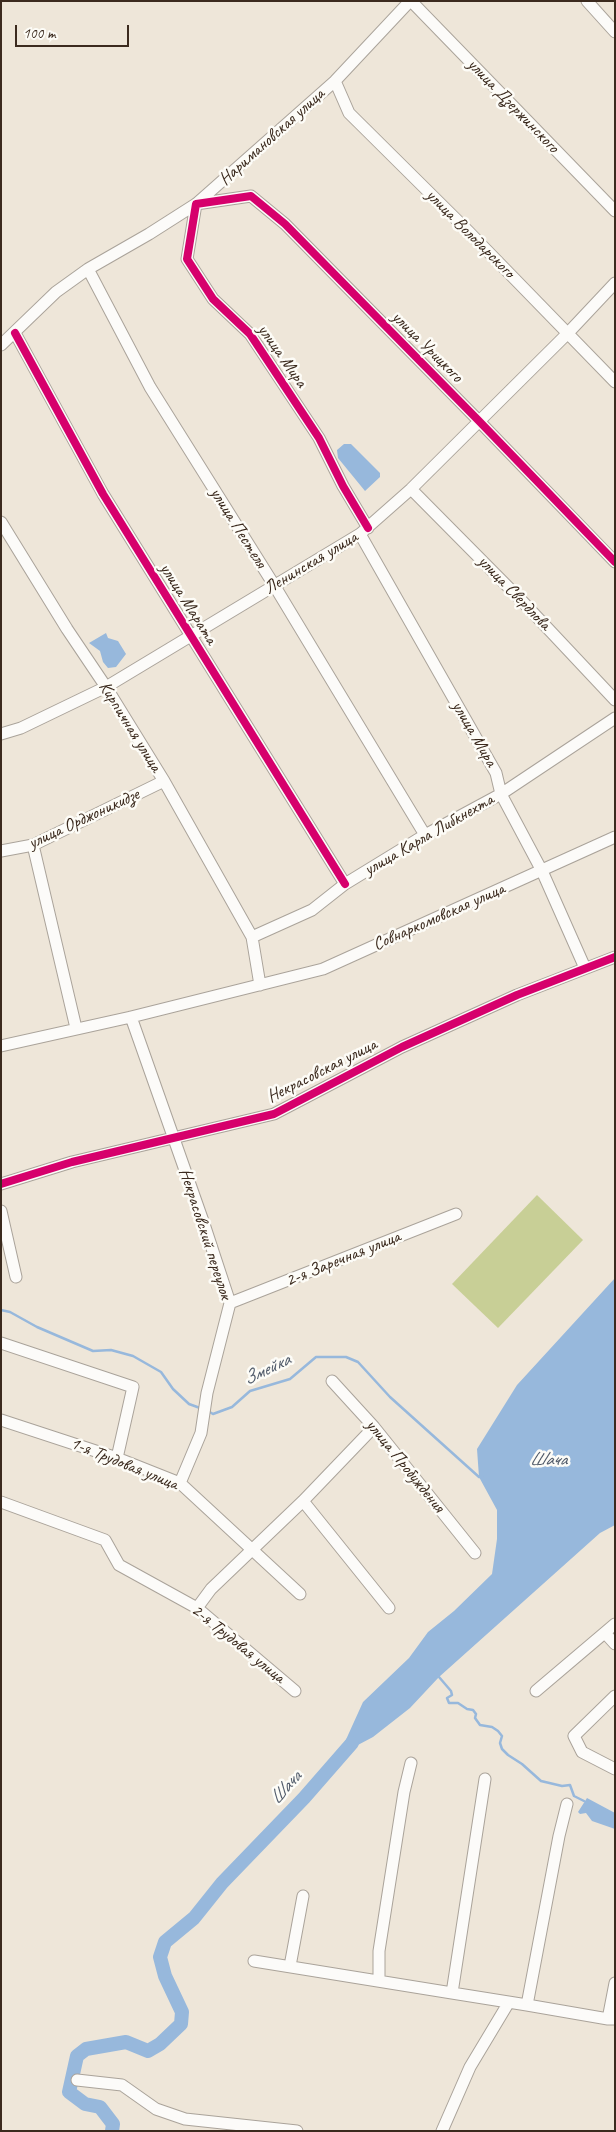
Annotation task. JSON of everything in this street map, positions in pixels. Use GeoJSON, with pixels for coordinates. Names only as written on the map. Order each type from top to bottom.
{"type":"FeatureCollection","features":[{"type":"Feature","properties":{"kind":"street","name":"Наримановская улица"},"geometry":{"type":"LineString","coordinates":[[1,345],[56,292],[88,269],[196,204],[335,81],[410,1]]}},
{"type":"Feature","properties":{"kind":"street","name":"улица Дзержинского"},"geometry":{"type":"LineString","coordinates":[[410,1],[615,211]]}},
{"type":"Feature","properties":{"kind":"street"},"geometry":{"type":"LineString","coordinates":[[587,1],[615,32]]}},
{"type":"Feature","properties":{"kind":"street","name":"улица Володарского"},"geometry":{"type":"LineString","coordinates":[[335,81],[349,113],[468,231],[615,382]]}},
{"type":"Feature","properties":{"kind":"street","name":"улица Урицкого"},"geometry":{"type":"LineString","coordinates":[[196,204],[251,196],[285,224],[615,562]]}},
{"type":"Feature","properties":{"kind":"street","name":"улица Мира"},"geometry":{"type":"LineString","coordinates":[[196,204],[187,259],[213,299],[250,334],[319,438],[364,531],[496,773],[501,794],[542,871],[585,968]]}},
{"type":"Feature","properties":{"kind":"street","name":"улица Пестеля"},"geometry":{"type":"LineString","coordinates":[[88,269],[150,387],[274,585],[426,835]]}},
{"type":"Feature","properties":{"kind":"street","name":"Ленинская улица"},"geometry":{"type":"LineString","coordinates":[[1,734],[21,728],[106,687],[364,531],[410,489],[478,420],[568,334],[615,283]]}},
{"type":"Feature","properties":{"kind":"street","name":"улица Марата"},"geometry":{"type":"LineString","coordinates":[[15,333],[103,494],[345,884]]}},
{"type":"Feature","properties":{"kind":"street","name":"улица Свердлова"},"geometry":{"type":"LineString","coordinates":[[410,489],[522,601],[615,700]]}},
{"type":"Feature","properties":{"kind":"street","name":"Кирпичная улица"},"geometry":{"type":"LineString","coordinates":[[1,522],[164,781],[252,937]]}},
{"type":"Feature","properties":{"kind":"street","name":"улица Карла Либкнехта"},"geometry":{"type":"LineString","coordinates":[[252,937],[312,910],[345,884],[426,835],[501,794],[615,718]]}},
{"type":"Feature","properties":{"kind":"street","name":"улица Орджоникидзе"},"geometry":{"type":"LineString","coordinates":[[1,851],[33,845],[164,781]]}},
{"type":"Feature","properties":{"kind":"street","name":"Совнаркомовская улица"},"geometry":{"type":"LineString","coordinates":[[260,985],[324,969],[615,838]]}},
{"type":"Feature","properties":{"kind":"street"},"geometry":{"type":"LineString","coordinates":[[33,845],[76,1028]]}},
{"type":"Feature","properties":{"kind":"street"},"geometry":{"type":"LineString","coordinates":[[1,1046],[260,985],[252,937]]}},
{"type":"Feature","properties":{"kind":"street","name":"Некрасовская улица"},"geometry":{"type":"LineString","coordinates":[[1,1184],[72,1162],[274,1114],[402,1047],[517,995],[615,957]]}},
{"type":"Feature","properties":{"kind":"street","name":"Некрасовский переулок"},"geometry":{"type":"LineString","coordinates":[[131,1016],[230,1303],[207,1393],[202,1428],[180,1483]]}},
{"type":"Feature","properties":{"kind":"street"},"geometry":{"type":"LineString","coordinates":[[1,1211],[16,1278]]}},
{"type":"Feature","properties":{"kind":"street","name":"2-я Заречная улица"},"geometry":{"type":"LineString","coordinates":[[230,1303],[456,1214]]}},
{"type":"Feature","properties":{"kind":"street"},"geometry":{"type":"LineString","coordinates":[[1,1343],[133,1387],[117,1458]]}},
{"type":"Feature","properties":{"kind":"street","name":"улица Пробуждения"},"geometry":{"type":"LineString","coordinates":[[332,1381],[374,1427],[475,1553]]}},
{"type":"Feature","properties":{"kind":"street","name":"1-я Трудовая улица"},"geometry":{"type":"LineString","coordinates":[[1,1420],[117,1458],[180,1483],[300,1594]]}},
{"type":"Feature","properties":{"kind":"street"},"geometry":{"type":"LineString","coordinates":[[197,1608],[210,1588],[303,1501],[374,1427]]}},
{"type":"Feature","properties":{"kind":"street"},"geometry":{"type":"LineString","coordinates":[[303,1501],[390,1608]]}},
{"type":"Feature","properties":{"kind":"street","name":"2-я Трудовая улица"},"geometry":{"type":"LineString","coordinates":[[1,1502],[105,1540],[120,1565],[197,1608],[295,1691]]}},
{"type":"Feature","properties":{"kind":"street"},"geometry":{"type":"LineString","coordinates":[[536,1692],[615,1624]]}},
{"type":"Feature","properties":{"kind":"street"},"geometry":{"type":"LineString","coordinates":[[605,1633],[615,1644]]}},
{"type":"Feature","properties":{"kind":"street"},"geometry":{"type":"LineString","coordinates":[[615,1696],[574,1736],[582,1752],[615,1769]]}},
{"type":"Feature","properties":{"kind":"street"},"geometry":{"type":"LineString","coordinates":[[379,1981],[379,1951],[404,1792],[411,1763]]}},
{"type":"Feature","properties":{"kind":"street"},"geometry":{"type":"LineString","coordinates":[[452,1992],[485,1779]]}},
{"type":"Feature","properties":{"kind":"street"},"geometry":{"type":"LineString","coordinates":[[527,2005],[559,1836],[567,1804]]}},
{"type":"Feature","properties":{"kind":"street"},"geometry":{"type":"LineString","coordinates":[[290,1966],[303,1896]]}},
{"type":"Feature","properties":{"kind":"street"},"geometry":{"type":"LineString","coordinates":[[254,1961],[611,2019],[615,1983]]}},
{"type":"Feature","properties":{"kind":"street"},"geometry":{"type":"LineString","coordinates":[[442,2131],[470,2068],[509,2002]]}},
{"type":"Feature","properties":{"kind":"street"},"geometry":{"type":"LineString","coordinates":[[77,2080],[122,2085],[156,2109],[185,2119],[297,2131]]}},
{"type":"Feature","properties":{"kind":"green space"},"geometry":{"type":"Polygon","coordinates":[[[537,1195],[583,1240],[498,1328],[452,1284],[537,1195]]]}},
{"type":"Feature","properties":{"kind":"water"},"geometry":{"type":"Polygon","coordinates":[[[344,444],[351,444],[380,473],[380,477],[365,491],[338,458],[337,450],[344,444]]]}},
{"type":"Feature","properties":{"kind":"water"},"geometry":{"type":"Polygon","coordinates":[[[106,633],[108,638],[118,641],[126,654],[116,667],[108,668],[103,662],[100,651],[89,643],[106,633]]]}},
{"type":"Feature","properties":{"kind":"water","name":"Шача"},"geometry":{"type":"Polygon","coordinates":[[[615,1278],[615,1525],[600,1533],[439,1677],[410,1708],[373,1737],[339,1755],[363,1702],[409,1658],[428,1632],[454,1611],[492,1574],[497,1539],[497,1510],[479,1477],[477,1449],[517,1385],[615,1278]]]}},
{"type":"Feature","properties":{"kind":"water"},"geometry":{"type":"Polygon","coordinates":[[[587,1798],[615,1813],[615,1829],[592,1821],[586,1813],[580,1814],[578,1812],[587,1798]]]}},
{"type":"Feature","properties":{"kind":"waterway","name":"Змейка"},"geometry":{"type":"LineString","coordinates":[[1,1310],[10,1312],[37,1327],[93,1351],[111,1350],[133,1356],[161,1372],[173,1389],[189,1404],[200,1408]]}},
{"type":"Feature","properties":{"kind":"waterway","name":"Змейка"},"geometry":{"type":"LineString","coordinates":[[208,1411],[213,1414],[232,1407],[250,1391],[290,1379],[316,1357],[346,1357],[358,1362],[390,1397],[479,1477],[482,1477]]}},
{"type":"Feature","properties":{"kind":"waterway"},"geometry":{"type":"LineString","coordinates":[[439,1677],[451,1691],[452,1695],[447,1698],[449,1703],[458,1703],[467,1709],[473,1710],[476,1714],[475,1718],[480,1725],[492,1727],[498,1731],[502,1736],[500,1743],[502,1749],[508,1755],[522,1764],[541,1781],[562,1786],[570,1785],[574,1796],[584,1801]]}},
{"type":"Feature","properties":{"kind":"waterway","name":"Шача"},"geometry":{"type":"LineString","coordinates":[[112,2131],[113,2124],[100,2107],[85,2104],[69,2092],[77,2056],[86,2049],[126,2042],[148,2051],[160,2044],[181,2024],[182,2012],[165,1976],[160,1957],[165,1942],[194,1918],[222,1883],[304,1798],[352,1743]]}},
{"type":"Feature","properties":{"kind":"cycle path"},"geometry":{"type":"LineString","coordinates":[[368,528],[343,486],[319,438],[250,334],[213,299],[187,259],[196,204],[251,196],[285,224],[615,562]]}},
{"type":"Feature","properties":{"kind":"cycle path"},"geometry":{"type":"LineString","coordinates":[[15,333],[103,494],[345,884]]}},
{"type":"Feature","properties":{"kind":"cycle path"},"geometry":{"type":"LineString","coordinates":[[1,1184],[72,1162],[274,1114],[402,1047],[517,995],[615,957]]}}]}
